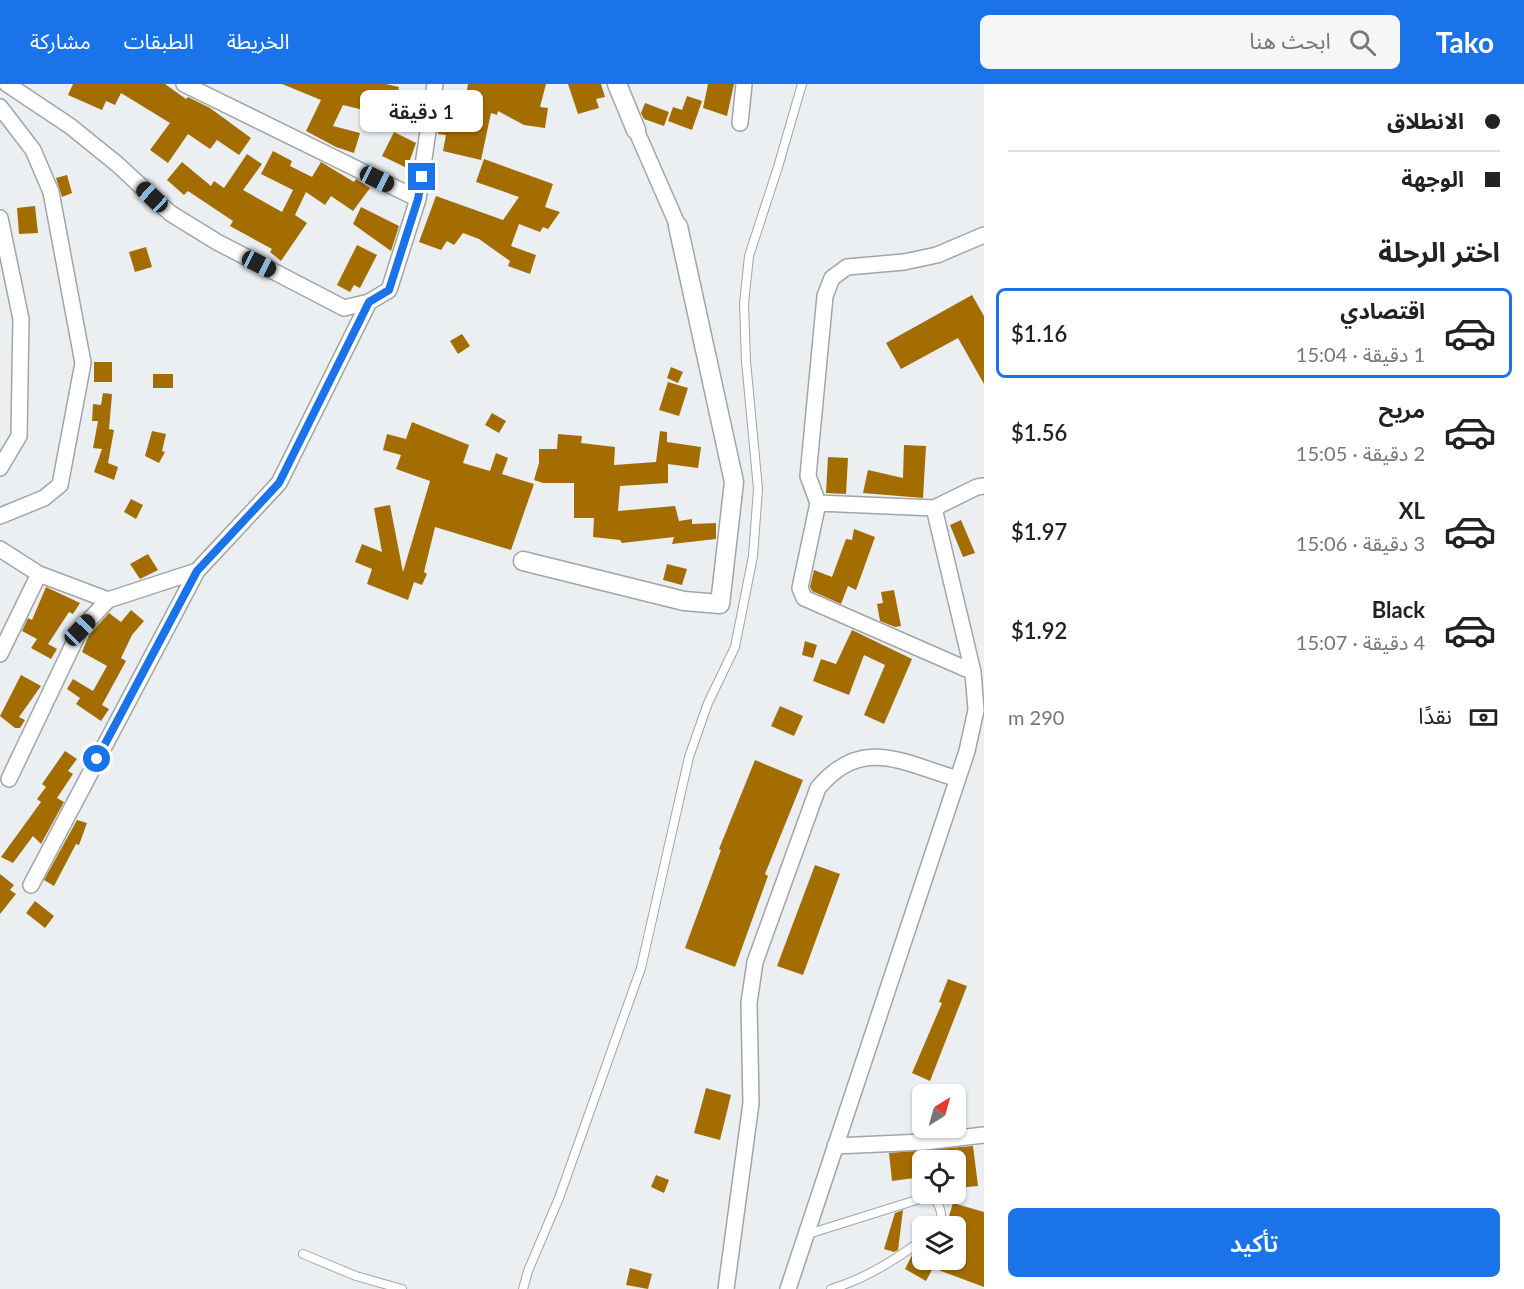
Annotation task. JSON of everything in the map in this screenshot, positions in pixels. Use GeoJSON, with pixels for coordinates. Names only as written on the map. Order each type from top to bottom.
{"type":"FeatureCollection","features":[{"type":"Feature","properties":{"kind":"street"},"geometry":{"type":"LineString","coordinates":[[7,84],[70,126],[179,219],[344,308],[369,302],[389,290],[418,199],[432,85]]}},
{"type":"Feature","properties":{"kind":"street"},"geometry":{"type":"LineString","coordinates":[[184,84],[418,199]]}},
{"type":"Feature","properties":{"kind":"street"},"geometry":{"type":"LineString","coordinates":[[523,561],[684,601],[720,604],[735,482],[678,226],[616,84]]}},
{"type":"Feature","properties":{"kind":"street"},"geometry":{"type":"LineString","coordinates":[[740,123],[744,84]]}},
{"type":"Feature","properties":{"kind":"street"},"geometry":{"type":"LineString","coordinates":[[0,107],[33,150],[51,192],[83,363],[60,485],[44,498],[0,516]]}},
{"type":"Feature","properties":{"kind":"street"},"geometry":{"type":"LineString","coordinates":[[0,218],[21,319],[19,435],[0,468]]}},
{"type":"Feature","properties":{"kind":"street"},"geometry":{"type":"LineString","coordinates":[[973,672],[804,598],[800,588],[818,503],[808,476],[825,296],[832,278],[847,267],[904,262],[937,255],[984,235]]}},
{"type":"Feature","properties":{"kind":"street"},"geometry":{"type":"LineString","coordinates":[[31,885],[197,571],[279,483],[369,302]]}},
{"type":"Feature","properties":{"kind":"street"},"geometry":{"type":"LineString","coordinates":[[818,503],[934,508],[977,487],[984,486]]}},
{"type":"Feature","properties":{"kind":"street"},"geometry":{"type":"LineString","coordinates":[[788,1289],[958,779],[976,710],[973,672],[934,508]]}},
{"type":"Feature","properties":{"kind":"street"},"geometry":{"type":"LineString","coordinates":[[0,549],[39,574],[108,600]]}},
{"type":"Feature","properties":{"kind":"street"},"geometry":{"type":"LineString","coordinates":[[9,779],[80,630],[108,600],[197,571]]}},
{"type":"Feature","properties":{"kind":"street"},"geometry":{"type":"LineString","coordinates":[[0,654],[39,574]]}},
{"type":"Feature","properties":{"kind":"street"},"geometry":{"type":"LineString","coordinates":[[726,1289],[751,1103],[749,1003],[755,962],[818,788],[832,771],[855,758],[877,755],[958,779]]}},
{"type":"Feature","properties":{"kind":"street"},"geometry":{"type":"LineString","coordinates":[[835,1146],[924,1142],[984,1135]]}},
{"type":"Feature","properties":{"kind":"lane"},"geometry":{"type":"LineString","coordinates":[[523,1289],[528,1270],[570,1166],[641,968],[689,757],[708,704],[735,647],[753,556],[758,489],[746,361],[744,304],[749,255],[778,168],[802,84]]}},
{"type":"Feature","properties":{"kind":"lane"},"geometry":{"type":"LineString","coordinates":[[805,1235],[926,1197],[936,1200],[941,1208],[941,1216]]}},
{"type":"Feature","properties":{"kind":"lane"},"geometry":{"type":"LineString","coordinates":[[831,1289],[856,1281],[897,1259],[912,1248]]}},
{"type":"Feature","properties":{"kind":"lane"},"geometry":{"type":"LineString","coordinates":[[303,1254],[356,1276],[402,1289]]}},
{"type":"Feature","properties":{"kind":"building"},"geometry":{"type":"Polygon","coordinates":[[[73,84],[165,84],[186,99],[188,97],[210,108],[251,138],[239,155],[217,140],[210,149],[188,134],[168,163],[150,150],[170,123],[121,93],[115,105],[106,101],[102,110],[68,95],[73,84]]]}},
{"type":"Feature","properties":{"kind":"building"},"geometry":{"type":"Polygon","coordinates":[[[282,84],[386,84],[399,87],[392,117],[343,105],[333,126],[360,133],[354,153],[336,147],[306,131],[321,100],[282,84]]]}},
{"type":"Feature","properties":{"kind":"building"},"geometry":{"type":"Polygon","coordinates":[[[468,84],[546,84],[540,107],[548,108],[545,128],[524,125],[498,111],[497,115],[491,113],[481,160],[443,151],[446,135],[438,134],[442,102],[464,107],[468,84]]]}},
{"type":"Feature","properties":{"kind":"building"},"geometry":{"type":"Polygon","coordinates":[[[568,84],[601,84],[605,97],[596,99],[599,108],[578,114],[568,84]]]}},
{"type":"Feature","properties":{"kind":"building"},"geometry":{"type":"Polygon","coordinates":[[[708,84],[734,84],[727,116],[703,108],[708,84]]]}},
{"type":"Feature","properties":{"kind":"building"},"geometry":{"type":"Polygon","coordinates":[[[687,96],[702,101],[692,130],[668,121],[673,107],[682,110],[687,96]]]}},
{"type":"Feature","properties":{"kind":"building"},"geometry":{"type":"Polygon","coordinates":[[[645,103],[669,112],[664,126],[644,119],[641,113],[645,103]]]}},
{"type":"Feature","properties":{"kind":"building"},"geometry":{"type":"Polygon","coordinates":[[[394,132],[416,143],[407,168],[382,156],[394,132]]]}},
{"type":"Feature","properties":{"kind":"building"},"geometry":{"type":"Polygon","coordinates":[[[273,151],[292,161],[290,166],[312,177],[321,162],[354,182],[356,179],[370,188],[353,211],[331,196],[325,205],[306,192],[295,215],[307,223],[281,261],[270,252],[272,249],[230,226],[233,221],[188,191],[184,195],[167,180],[182,162],[211,186],[214,181],[224,188],[247,154],[262,164],[243,190],[282,212],[293,190],[261,174],[273,151]]]}},
{"type":"Feature","properties":{"kind":"building"},"geometry":{"type":"Polygon","coordinates":[[[484,159],[553,184],[545,207],[560,212],[548,229],[543,227],[540,232],[519,224],[511,246],[536,255],[530,274],[508,266],[510,261],[479,239],[463,233],[454,245],[447,241],[441,250],[419,242],[436,196],[503,220],[519,197],[476,182],[484,159]]]}},
{"type":"Feature","properties":{"kind":"building"},"geometry":{"type":"Polygon","coordinates":[[[67,175],[72,193],[62,197],[56,178],[67,175]]]}},
{"type":"Feature","properties":{"kind":"building"},"geometry":{"type":"Polygon","coordinates":[[[35,206],[38,233],[19,234],[17,208],[35,206]]]}},
{"type":"Feature","properties":{"kind":"building"},"geometry":{"type":"Polygon","coordinates":[[[361,207],[399,226],[391,251],[353,224],[361,207]]]}},
{"type":"Feature","properties":{"kind":"building"},"geometry":{"type":"Polygon","coordinates":[[[357,245],[377,255],[360,288],[354,285],[350,292],[337,285],[357,245]]]}},
{"type":"Feature","properties":{"kind":"building"},"geometry":{"type":"Polygon","coordinates":[[[146,247],[152,267],[135,272],[129,252],[146,247]]]}},
{"type":"Feature","properties":{"kind":"building"},"geometry":{"type":"Polygon","coordinates":[[[972,295],[984,316],[984,384],[958,338],[901,369],[886,343],[972,295]]]}},
{"type":"Feature","properties":{"kind":"building"},"geometry":{"type":"Polygon","coordinates":[[[462,334],[470,346],[458,354],[450,341],[462,334]]]}},
{"type":"Feature","properties":{"kind":"building"},"geometry":{"type":"Polygon","coordinates":[[[94,362],[112,362],[112,382],[94,382],[94,362]]]}},
{"type":"Feature","properties":{"kind":"building"},"geometry":{"type":"Polygon","coordinates":[[[671,367],[683,372],[678,383],[667,378],[671,367]]]}},
{"type":"Feature","properties":{"kind":"building"},"geometry":{"type":"Polygon","coordinates":[[[153,374],[173,374],[173,388],[153,388],[153,374]]]}},
{"type":"Feature","properties":{"kind":"building"},"geometry":{"type":"Polygon","coordinates":[[[668,382],[688,388],[679,416],[659,410],[668,382]]]}},
{"type":"Feature","properties":{"kind":"building"},"geometry":{"type":"Polygon","coordinates":[[[103,393],[112,394],[109,429],[114,430],[108,463],[118,467],[114,480],[94,472],[102,449],[93,448],[98,421],[92,421],[93,404],[101,405],[103,393]]]}},
{"type":"Feature","properties":{"kind":"building"},"geometry":{"type":"Polygon","coordinates":[[[492,413],[506,421],[499,433],[485,425],[492,413]]]}},
{"type":"Feature","properties":{"kind":"building"},"geometry":{"type":"Polygon","coordinates":[[[412,422],[469,445],[463,463],[490,471],[496,453],[508,458],[502,474],[534,484],[511,550],[435,527],[424,572],[427,574],[422,585],[414,582],[408,600],[367,584],[372,569],[355,562],[362,544],[382,552],[374,508],[390,505],[403,572],[430,481],[396,469],[401,455],[383,450],[387,434],[406,439],[412,422]]]}},
{"type":"Feature","properties":{"kind":"building"},"geometry":{"type":"Polygon","coordinates":[[[152,431],[166,434],[162,451],[165,452],[159,463],[145,456],[152,431]]]}},
{"type":"Feature","properties":{"kind":"building"},"geometry":{"type":"Polygon","coordinates":[[[660,431],[667,432],[667,442],[701,447],[698,468],[668,464],[668,483],[620,486],[618,511],[675,506],[679,521],[692,519],[692,524],[716,523],[716,539],[672,544],[674,537],[622,543],[620,540],[593,537],[594,518],[574,518],[574,483],[543,483],[534,480],[539,463],[539,449],[557,449],[558,434],[582,436],[581,443],[615,447],[614,465],[656,462],[660,431]]]}},
{"type":"Feature","properties":{"kind":"building"},"geometry":{"type":"Polygon","coordinates":[[[904,445],[926,446],[923,498],[863,493],[868,470],[903,478],[904,445]]]}},
{"type":"Feature","properties":{"kind":"building"},"geometry":{"type":"Polygon","coordinates":[[[828,457],[848,458],[846,494],[826,493],[828,457]]]}},
{"type":"Feature","properties":{"kind":"building"},"geometry":{"type":"Polygon","coordinates":[[[131,499],[143,505],[136,519],[124,512],[131,499]]]}},
{"type":"Feature","properties":{"kind":"building"},"geometry":{"type":"Polygon","coordinates":[[[961,520],[975,553],[963,557],[950,525],[961,520]]]}},
{"type":"Feature","properties":{"kind":"building"},"geometry":{"type":"Polygon","coordinates":[[[854,529],[875,537],[856,590],[848,586],[841,604],[812,591],[810,587],[814,570],[832,577],[846,539],[852,540],[854,529]]]}},
{"type":"Feature","properties":{"kind":"building"},"geometry":{"type":"Polygon","coordinates":[[[148,554],[158,570],[140,579],[130,564],[148,554]]]}},
{"type":"Feature","properties":{"kind":"building"},"geometry":{"type":"Polygon","coordinates":[[[667,564],[687,569],[682,585],[663,580],[667,564]]]}},
{"type":"Feature","properties":{"kind":"building"},"geometry":{"type":"Polygon","coordinates":[[[46,587],[80,603],[73,614],[69,612],[48,644],[57,649],[51,659],[31,648],[37,639],[22,631],[28,618],[32,620],[46,587]]]}},
{"type":"Feature","properties":{"kind":"building"},"geometry":{"type":"Polygon","coordinates":[[[894,590],[901,626],[895,627],[880,621],[877,604],[883,603],[881,592],[894,590]]]}},
{"type":"Feature","properties":{"kind":"building"},"geometry":{"type":"Polygon","coordinates":[[[131,610],[144,621],[132,635],[121,658],[126,661],[102,705],[109,709],[101,721],[76,704],[80,698],[67,689],[73,679],[93,691],[107,666],[82,652],[89,635],[109,613],[121,622],[131,610]]]}},
{"type":"Feature","properties":{"kind":"building"},"geometry":{"type":"Polygon","coordinates":[[[852,630],[912,659],[884,724],[864,715],[885,665],[864,655],[849,695],[813,681],[821,659],[836,664],[852,630]]]}},
{"type":"Feature","properties":{"kind":"building"},"geometry":{"type":"Polygon","coordinates":[[[805,641],[817,645],[813,658],[802,655],[805,641]]]}},
{"type":"Feature","properties":{"kind":"building"},"geometry":{"type":"Polygon","coordinates":[[[21,675],[41,686],[19,717],[25,720],[20,728],[15,728],[0,716],[21,675]]]}},
{"type":"Feature","properties":{"kind":"building"},"geometry":{"type":"Polygon","coordinates":[[[780,706],[803,716],[794,736],[771,726],[780,706]]]}},
{"type":"Feature","properties":{"kind":"building"},"geometry":{"type":"Polygon","coordinates":[[[65,751],[77,759],[68,771],[73,774],[57,798],[64,802],[41,844],[33,836],[13,863],[1,857],[41,802],[37,799],[46,787],[42,784],[65,751]]]}},
{"type":"Feature","properties":{"kind":"building"},"geometry":{"type":"Polygon","coordinates":[[[755,760],[803,780],[765,874],[768,876],[735,967],[685,948],[721,850],[719,849],[755,760]]]}},
{"type":"Feature","properties":{"kind":"building"},"geometry":{"type":"Polygon","coordinates":[[[77,820],[87,823],[79,845],[76,844],[54,886],[44,880],[77,820]]]}},
{"type":"Feature","properties":{"kind":"building"},"geometry":{"type":"Polygon","coordinates":[[[815,865],[840,874],[803,975],[777,966],[815,865]]]}},
{"type":"Feature","properties":{"kind":"building"},"geometry":{"type":"Polygon","coordinates":[[[0,874],[14,885],[10,890],[16,894],[0,914],[0,874]]]}},
{"type":"Feature","properties":{"kind":"building"},"geometry":{"type":"Polygon","coordinates":[[[35,901],[54,916],[45,928],[26,913],[35,901]]]}},
{"type":"Feature","properties":{"kind":"building"},"geometry":{"type":"Polygon","coordinates":[[[948,979],[967,986],[930,1081],[912,1073],[942,1003],[939,1002],[948,979]]]}},
{"type":"Feature","properties":{"kind":"building"},"geometry":{"type":"Polygon","coordinates":[[[706,1088],[731,1095],[720,1140],[694,1133],[706,1088]]]}},
{"type":"Feature","properties":{"kind":"building"},"geometry":{"type":"Polygon","coordinates":[[[973,1146],[978,1186],[966,1187],[966,1150],[925,1150],[973,1146]]]}},
{"type":"Feature","properties":{"kind":"building"},"geometry":{"type":"Polygon","coordinates":[[[912,1151],[912,1178],[892,1181],[889,1153],[912,1151]]]}},
{"type":"Feature","properties":{"kind":"building"},"geometry":{"type":"Polygon","coordinates":[[[656,1175],[669,1180],[664,1193],[651,1187],[656,1175]]]}},
{"type":"Feature","properties":{"kind":"building"},"geometry":{"type":"Polygon","coordinates":[[[953,1204],[984,1212],[984,1287],[938,1270],[966,1270],[966,1216],[949,1216],[953,1204]]]}},
{"type":"Feature","properties":{"kind":"building"},"geometry":{"type":"Polygon","coordinates":[[[903,1210],[898,1250],[894,1252],[884,1249],[895,1213],[903,1210]]]}},
{"type":"Feature","properties":{"kind":"building"},"geometry":{"type":"Polygon","coordinates":[[[912,1255],[912,1270],[932,1270],[926,1281],[905,1269],[912,1255]]]}},
{"type":"Feature","properties":{"kind":"building"},"geometry":{"type":"Polygon","coordinates":[[[630,1268],[652,1274],[648,1289],[626,1285],[630,1268]]]}},
{"type":"Feature","properties":{"kind":"route"},"geometry":{"type":"LineString","coordinates":[[97,759],[197,571],[279,483],[369,302],[389,290],[418,199],[422,177]]}}]}
